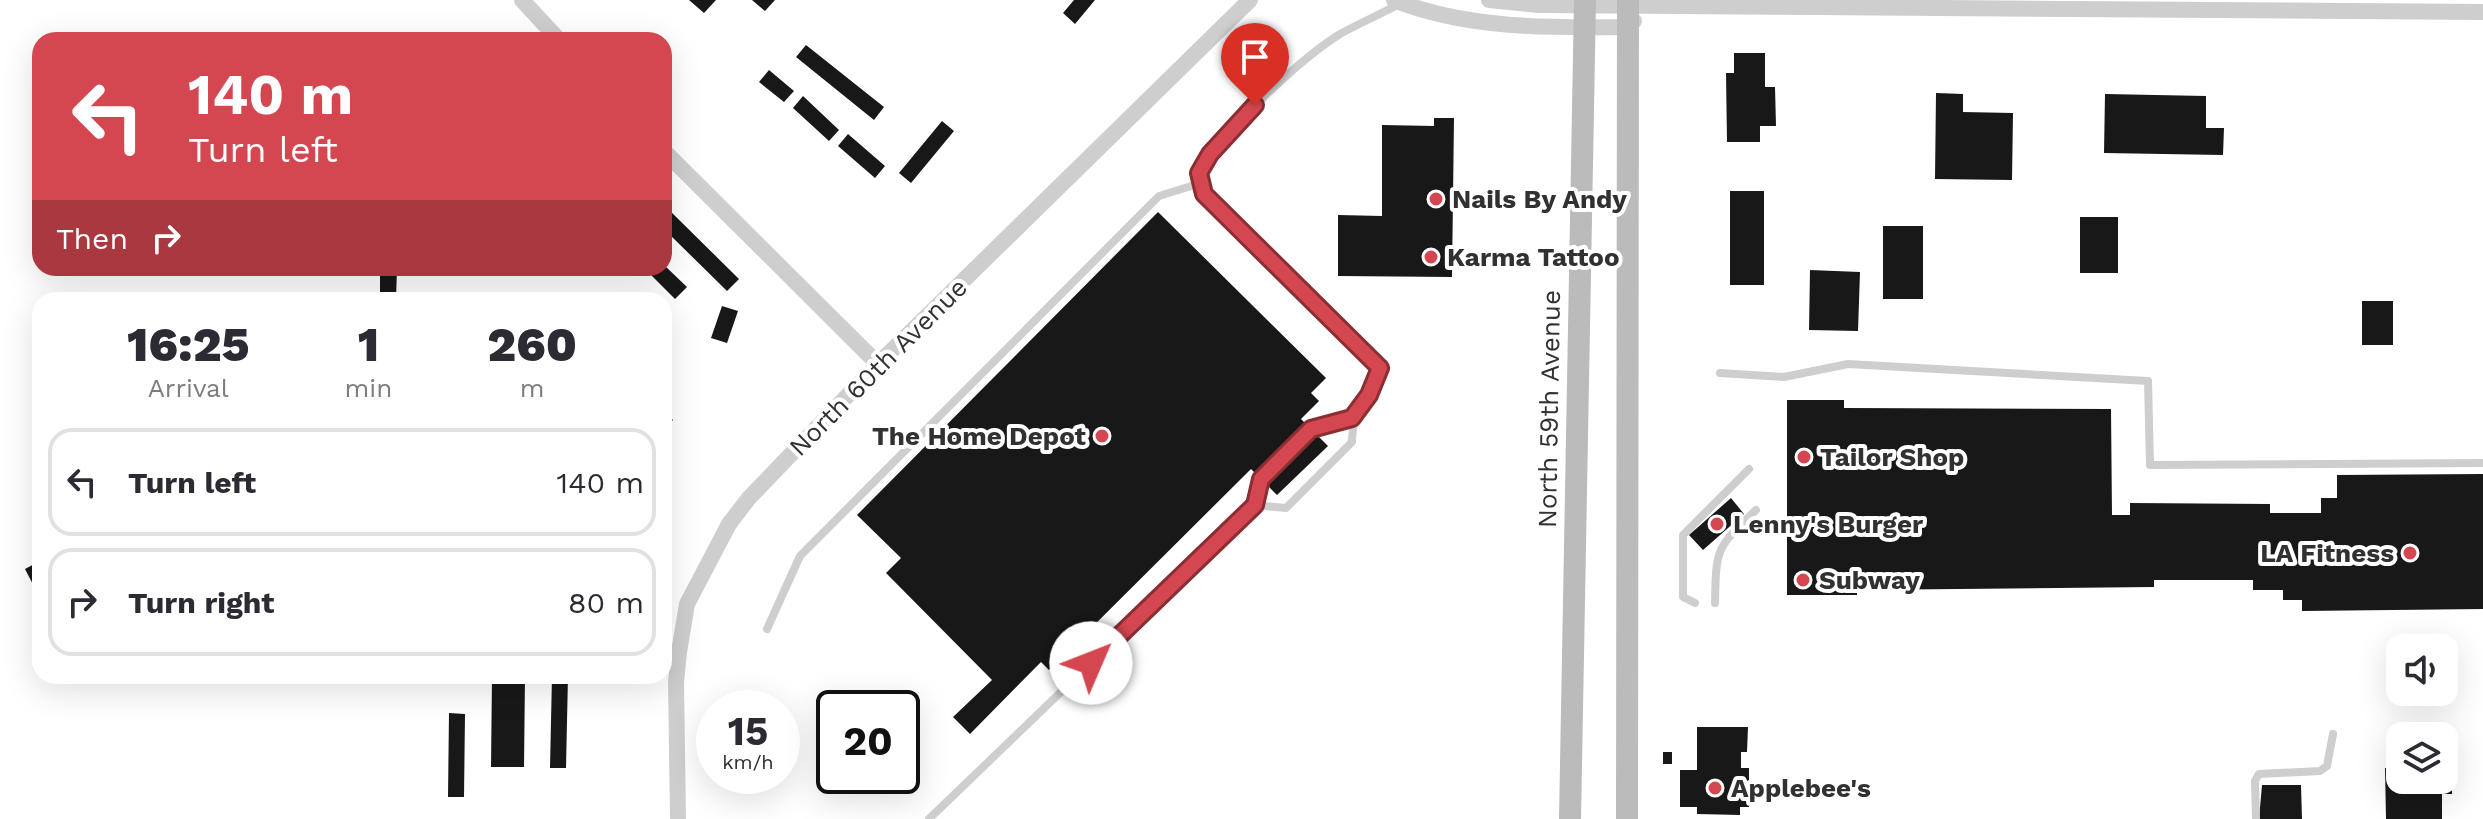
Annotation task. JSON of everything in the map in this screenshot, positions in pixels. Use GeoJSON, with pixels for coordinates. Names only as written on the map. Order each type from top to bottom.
{"type":"FeatureCollection","features":[{"type":"Feature","properties":{"kind":"main road","name":"North 59th Avenue"},"geometry":{"type":"LineString","coordinates":[[1570,819],[1585,2]]}},
{"type":"Feature","properties":{"kind":"main road"},"geometry":{"type":"LineString","coordinates":[[1627,819],[1628,27],[1635,3]]}},
{"type":"Feature","properties":{"kind":"street"},"geometry":{"type":"LineString","coordinates":[[522,0],[552,32]]}},
{"type":"Feature","properties":{"kind":"street","name":"North 60th Avenue"},"geometry":{"type":"LineString","coordinates":[[678,819],[676,682],[687,604],[711,554],[749,498],[878,364],[1250,0]]}},
{"type":"Feature","properties":{"kind":"street"},"geometry":{"type":"LineString","coordinates":[[1489,0],[1538,5],[1585,2],[2483,12]]}},
{"type":"Feature","properties":{"kind":"street"},"geometry":{"type":"LineString","coordinates":[[1397,1],[1451,18],[1486,23],[1628,27]]}},
{"type":"Feature","properties":{"kind":"street"},"geometry":{"type":"LineString","coordinates":[[672,159],[878,364]]}},
{"type":"Feature","properties":{"kind":"lane"},"geometry":{"type":"LineString","coordinates":[[1255,505],[1286,508],[1352,442],[1352,418],[1369,395],[1380,368],[1204,194],[1199,173],[1210,154],[1255,105],[1338,35],[1397,1]]}},
{"type":"Feature","properties":{"kind":"lane"},"geometry":{"type":"LineString","coordinates":[[767,629],[800,556],[1159,196],[1201,183]]}},
{"type":"Feature","properties":{"kind":"lane"},"geometry":{"type":"LineString","coordinates":[[1720,373],[1784,377],[1848,364],[2148,381],[2150,465],[2483,463]]}},
{"type":"Feature","properties":{"kind":"lane"},"geometry":{"type":"LineString","coordinates":[[929,819],[1255,505],[1261,479],[1311,429],[1352,418]]}},
{"type":"Feature","properties":{"kind":"lane"},"geometry":{"type":"LineString","coordinates":[[1695,603],[1683,597],[1683,535],[1749,469]]}},
{"type":"Feature","properties":{"kind":"lane"},"geometry":{"type":"LineString","coordinates":[[1715,603],[1716,556],[1729,535],[1756,510]]}},
{"type":"Feature","properties":{"kind":"lane"},"geometry":{"type":"LineString","coordinates":[[2256,819],[2255,781],[2259,774],[2320,771],[2327,766],[2333,734]]}},
{"type":"Feature","properties":{"kind":"building"},"geometry":{"type":"Polygon","coordinates":[[[689,0],[716,0],[704,13],[689,0]]]}},
{"type":"Feature","properties":{"kind":"building"},"geometry":{"type":"Polygon","coordinates":[[[752,0],[775,0],[765,11],[752,0]]]}},
{"type":"Feature","properties":{"kind":"building"},"geometry":{"type":"Polygon","coordinates":[[[1074,0],[1095,0],[1075,24],[1063,13],[1074,0]]]}},
{"type":"Feature","properties":{"kind":"building"},"geometry":{"type":"Polygon","coordinates":[[[806,45],[884,107],[874,120],[796,57],[806,45]]]}},
{"type":"Feature","properties":{"kind":"building"},"geometry":{"type":"Polygon","coordinates":[[[1734,53],[1765,53],[1765,87],[1775,87],[1776,126],[1760,126],[1760,142],[1727,142],[1726,73],[1734,73],[1734,53]]]}},
{"type":"Feature","properties":{"kind":"building"},"geometry":{"type":"Polygon","coordinates":[[[769,70],[794,91],[784,102],[759,82],[769,70]]]}},
{"type":"Feature","properties":{"kind":"building"},"geometry":{"type":"Polygon","coordinates":[[[1936,93],[1963,94],[1963,112],[2013,113],[2012,180],[1935,179],[1936,93]]]}},
{"type":"Feature","properties":{"kind":"building"},"geometry":{"type":"Polygon","coordinates":[[[2105,94],[2206,96],[2206,128],[2224,128],[2223,155],[2104,153],[2105,94]]]}},
{"type":"Feature","properties":{"kind":"building"},"geometry":{"type":"Polygon","coordinates":[[[803,96],[839,130],[829,141],[793,108],[803,96]]]}},
{"type":"Feature","properties":{"kind":"building"},"geometry":{"type":"Polygon","coordinates":[[[1434,118],[1454,118],[1452,277],[1338,276],[1338,215],[1382,216],[1382,125],[1434,126],[1434,118]]]}},
{"type":"Feature","properties":{"kind":"building"},"geometry":{"type":"Polygon","coordinates":[[[942,121],[954,131],[911,183],[899,173],[942,121]]]}},
{"type":"Feature","properties":{"kind":"building"},"geometry":{"type":"Polygon","coordinates":[[[848,134],[885,166],[875,178],[838,146],[848,134]]]}},
{"type":"Feature","properties":{"kind":"building"},"geometry":{"type":"Polygon","coordinates":[[[1730,191],[1764,191],[1764,285],[1730,285],[1730,191]]]}},
{"type":"Feature","properties":{"kind":"building","name":"The Home Depot"},"geometry":{"type":"Polygon","coordinates":[[[1158,212],[1326,378],[1311,393],[1319,401],[1301,419],[1328,446],[1277,495],[1251,469],[1049,670],[1041,662],[970,734],[953,717],[992,680],[886,573],[901,558],[857,515],[1158,212]]]}},
{"type":"Feature","properties":{"kind":"building"},"geometry":{"type":"Polygon","coordinates":[[[672,213],[739,279],[727,291],[672,237],[672,213]]]}},
{"type":"Feature","properties":{"kind":"building"},"geometry":{"type":"Polygon","coordinates":[[[2080,217],[2118,217],[2118,273],[2080,273],[2080,217]]]}},
{"type":"Feature","properties":{"kind":"building"},"geometry":{"type":"Polygon","coordinates":[[[1883,226],[1923,226],[1923,299],[1883,299],[1883,226]]]}},
{"type":"Feature","properties":{"kind":"building"},"geometry":{"type":"Polygon","coordinates":[[[1810,270],[1860,272],[1858,331],[1809,330],[1810,270]]]}},
{"type":"Feature","properties":{"kind":"building"},"geometry":{"type":"Polygon","coordinates":[[[672,273],[687,287],[675,299],[672,292],[668,292],[652,276],[672,276],[672,273]]]}},
{"type":"Feature","properties":{"kind":"building"},"geometry":{"type":"Polygon","coordinates":[[[380,276],[397,276],[396,292],[380,292],[380,276]]]}},
{"type":"Feature","properties":{"kind":"building"},"geometry":{"type":"Polygon","coordinates":[[[2362,301],[2393,301],[2393,345],[2362,345],[2362,301]]]}},
{"type":"Feature","properties":{"kind":"building"},"geometry":{"type":"Polygon","coordinates":[[[722,306],[738,311],[727,343],[711,338],[722,306]]]}},
{"type":"Feature","properties":{"kind":"building"},"geometry":{"type":"Polygon","coordinates":[[[1787,400],[1844,400],[1844,408],[2111,409],[2112,515],[2130,515],[2130,503],[2270,504],[2270,513],[2321,513],[2321,498],[2337,498],[2337,475],[2483,474],[2483,609],[2302,611],[2302,600],[2283,600],[2283,590],[2253,590],[2253,580],[2154,580],[2154,587],[1857,590],[1857,595],[1787,595],[1787,400]]]}},
{"type":"Feature","properties":{"kind":"building","name":"Lenny's Burger"},"geometry":{"type":"Polygon","coordinates":[[[1731,498],[1744,514],[1703,550],[1689,535],[1731,498]]]}},
{"type":"Feature","properties":{"kind":"building"},"geometry":{"type":"Polygon","coordinates":[[[32,565],[32,583],[25,569],[32,565]]]}},
{"type":"Feature","properties":{"kind":"building"},"geometry":{"type":"Polygon","coordinates":[[[492,684],[525,684],[524,767],[491,767],[492,684]]]}},
{"type":"Feature","properties":{"kind":"building"},"geometry":{"type":"Polygon","coordinates":[[[552,684],[568,684],[566,768],[550,768],[552,684]]]}},
{"type":"Feature","properties":{"kind":"building"},"geometry":{"type":"Polygon","coordinates":[[[449,713],[465,714],[464,797],[448,797],[449,713]]]}},
{"type":"Feature","properties":{"kind":"building","name":"Applebee's"},"geometry":{"type":"Polygon","coordinates":[[[1697,727],[1748,727],[1747,752],[1741,752],[1741,768],[1749,768],[1749,807],[1740,807],[1740,815],[1697,814],[1697,807],[1680,807],[1680,770],[1697,770],[1697,727]]]}},
{"type":"Feature","properties":{"kind":"building"},"geometry":{"type":"Polygon","coordinates":[[[1663,752],[1672,752],[1672,764],[1663,764],[1663,752]]]}},
{"type":"Feature","properties":{"kind":"building"},"geometry":{"type":"Polygon","coordinates":[[[2385,768],[2386,794],[2442,794],[2442,819],[2386,819],[2385,768]]]}},
{"type":"Feature","properties":{"kind":"building"},"geometry":{"type":"Polygon","coordinates":[[[2262,785],[2301,785],[2302,819],[2259,819],[2262,785]]]}},
{"type":"Feature","properties":{"kind":"place","name":"Nails By Andy"},"geometry":{"type":"Point","coordinates":[1436,199]}},
{"type":"Feature","properties":{"kind":"place","name":"Karma Tattoo"},"geometry":{"type":"Point","coordinates":[1431,257]}},
{"type":"Feature","properties":{"kind":"place","name":"The Home Depot"},"geometry":{"type":"Point","coordinates":[1102,436]}},
{"type":"Feature","properties":{"kind":"place","name":"Tailor Shop"},"geometry":{"type":"Point","coordinates":[1804,457]}},
{"type":"Feature","properties":{"kind":"place","name":"Lenny's Burger"},"geometry":{"type":"Point","coordinates":[1717,524]}},
{"type":"Feature","properties":{"kind":"place","name":"LA Fitness"},"geometry":{"type":"Point","coordinates":[2410,553]}},
{"type":"Feature","properties":{"kind":"place","name":"Subway"},"geometry":{"type":"Point","coordinates":[1803,580]}},
{"type":"Feature","properties":{"kind":"place","name":"Applebee's"},"geometry":{"type":"Point","coordinates":[1715,788]}},
{"type":"Feature","properties":{"kind":"route"},"geometry":{"type":"LineString","coordinates":[[1091,663],[1255,505],[1261,479],[1311,429],[1352,418],[1369,395],[1380,368],[1204,194],[1199,173],[1210,154],[1255,105]]}}]}
